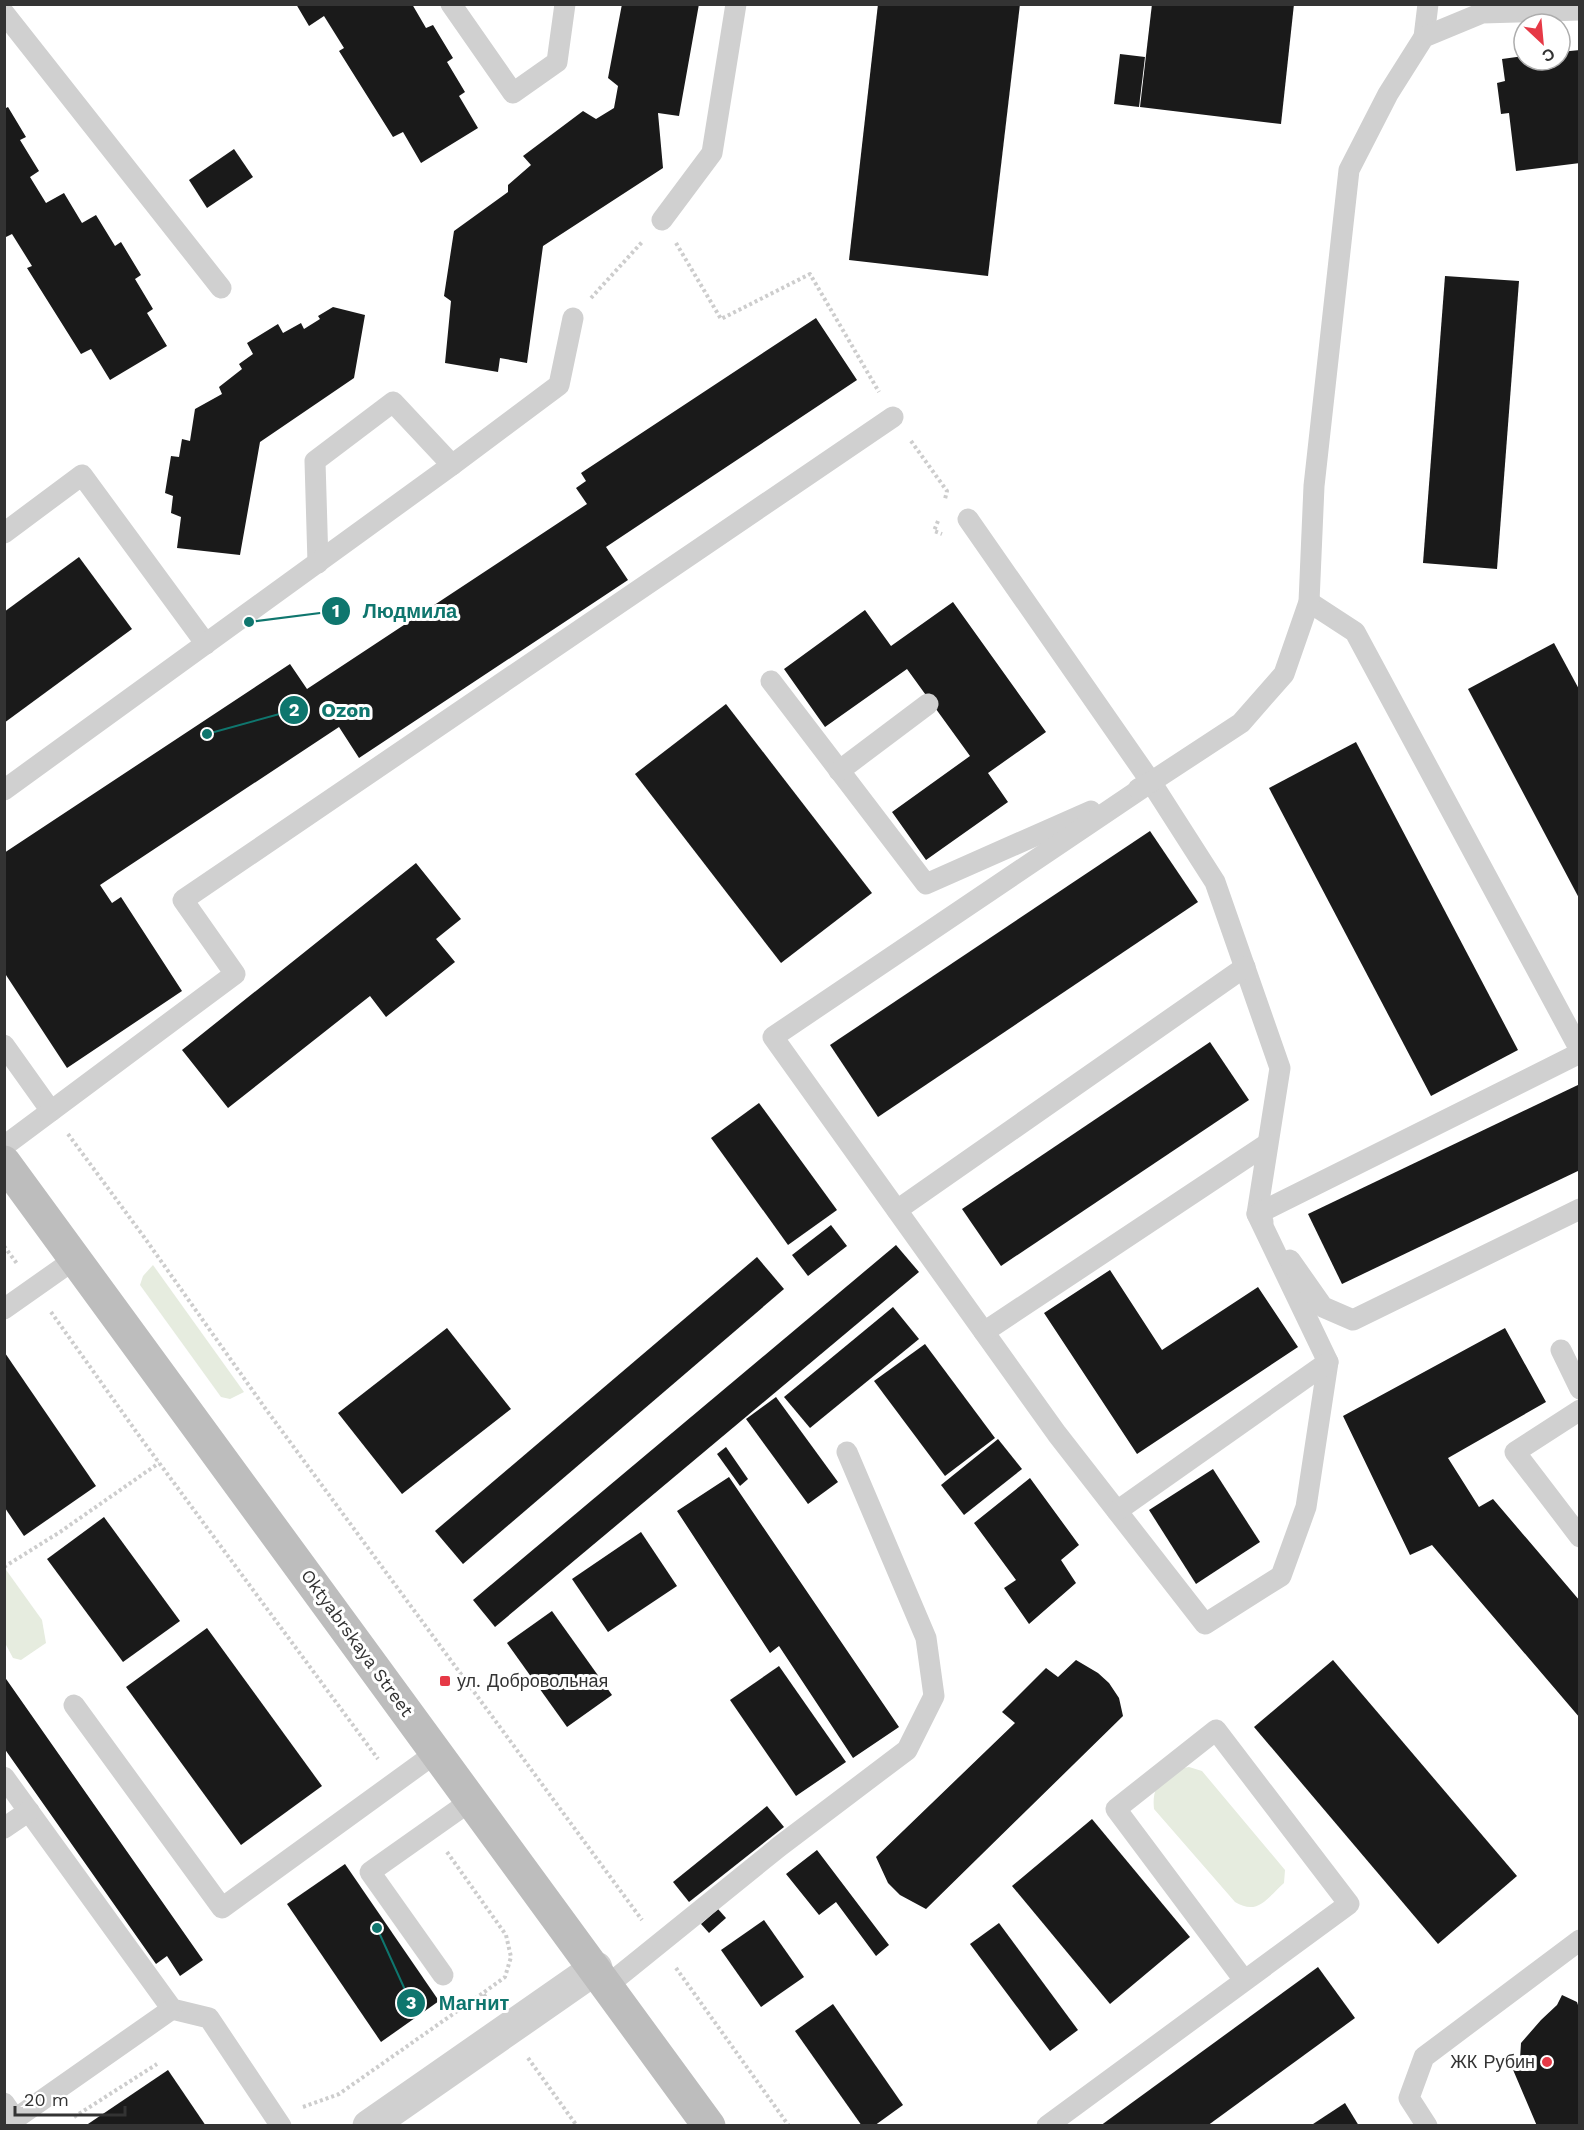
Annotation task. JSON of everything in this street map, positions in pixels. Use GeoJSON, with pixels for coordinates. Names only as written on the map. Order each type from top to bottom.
{"type":"FeatureCollection","features":[{"type":"Feature","properties":{"kind":"main road","name":"Oktyabrskaya Street"},"geometry":{"type":"LineString","coordinates":[[4,1162],[709,2126]]}},
{"type":"Feature","properties":{"kind":"street"},"geometry":{"type":"LineString","coordinates":[[369,2126],[602,1977]]}},
{"type":"Feature","properties":{"kind":"lane"},"geometry":{"type":"LineString","coordinates":[[451,4],[513,93],[557,62],[565,4]]}},
{"type":"Feature","properties":{"kind":"lane"},"geometry":{"type":"LineString","coordinates":[[662,220],[712,153],[736,4]]}},
{"type":"Feature","properties":{"kind":"lane"},"geometry":{"type":"LineString","coordinates":[[968,519],[1151,782],[1215,882],[1280,1068],[1257,1214],[1328,1362],[1306,1507],[1281,1576],[1205,1624],[1057,1434],[774,1036],[1151,782],[1241,723],[1284,674],[1309,602],[1314,486],[1349,170],[1388,93],[1424,37],[1428,4]]}},
{"type":"Feature","properties":{"kind":"lane"},"geometry":{"type":"LineString","coordinates":[[1424,37],[1482,13],[1580,10]]}},
{"type":"Feature","properties":{"kind":"lane"},"geometry":{"type":"LineString","coordinates":[[4,13],[221,288]]}},
{"type":"Feature","properties":{"kind":"lane"},"geometry":{"type":"LineString","coordinates":[[4,790],[318,563],[558,385],[573,318]]}},
{"type":"Feature","properties":{"kind":"lane"},"geometry":{"type":"LineString","coordinates":[[318,563],[315,460],[393,402],[452,465]]}},
{"type":"Feature","properties":{"kind":"lane"},"geometry":{"type":"LineString","coordinates":[[4,1146],[235,974],[183,900],[893,417]]}},
{"type":"Feature","properties":{"kind":"lane"},"geometry":{"type":"LineString","coordinates":[[4,533],[82,475],[206,644]]}},
{"type":"Feature","properties":{"kind":"lane"},"geometry":{"type":"LineString","coordinates":[[1257,1214],[1580,1052],[1356,632],[1309,602]]}},
{"type":"Feature","properties":{"kind":"lane"},"geometry":{"type":"LineString","coordinates":[[771,681],[926,884],[1151,782]]}},
{"type":"Feature","properties":{"kind":"lane"},"geometry":{"type":"LineString","coordinates":[[839,771],[928,704]]}},
{"type":"Feature","properties":{"kind":"lane"},"geometry":{"type":"LineString","coordinates":[[897,1210],[1245,966]]}},
{"type":"Feature","properties":{"kind":"lane"},"geometry":{"type":"LineString","coordinates":[[4,1045],[51,1111]]}},
{"type":"Feature","properties":{"kind":"lane"},"geometry":{"type":"LineString","coordinates":[[984,1332],[1267,1144]]}},
{"type":"Feature","properties":{"kind":"lane"},"geometry":{"type":"LineString","coordinates":[[1257,1214],[1323,1307],[1353,1320],[1580,1209]]}},
{"type":"Feature","properties":{"kind":"lane"},"geometry":{"type":"LineString","coordinates":[[4,1309],[75,1259]]}},
{"type":"Feature","properties":{"kind":"lane"},"geometry":{"type":"LineString","coordinates":[[1561,1350],[1580,1389]]}},
{"type":"Feature","properties":{"kind":"lane"},"geometry":{"type":"LineString","coordinates":[[1117,1511],[1328,1362]]}},
{"type":"Feature","properties":{"kind":"lane"},"geometry":{"type":"LineString","coordinates":[[1580,1410],[1515,1452],[1580,1537]]}},
{"type":"Feature","properties":{"kind":"lane"},"geometry":{"type":"LineString","coordinates":[[602,1977],[659,1944],[780,1846],[907,1750],[933,1695],[926,1638],[847,1452]]}},
{"type":"Feature","properties":{"kind":"lane"},"geometry":{"type":"LineString","coordinates":[[74,1705],[222,1908],[437,1752]]}},
{"type":"Feature","properties":{"kind":"lane"},"geometry":{"type":"LineString","coordinates":[[1047,2126],[1349,1904],[1216,1730],[1116,1809],[1244,1980]]}},
{"type":"Feature","properties":{"kind":"lane"},"geometry":{"type":"LineString","coordinates":[[4,1777],[172,2009],[209,2018],[278,2121]]}},
{"type":"Feature","properties":{"kind":"lane"},"geometry":{"type":"LineString","coordinates":[[443,1975],[370,1872],[472,1800]]}},
{"type":"Feature","properties":{"kind":"lane"},"geometry":{"type":"LineString","coordinates":[[4,1828],[29,1811]]}},
{"type":"Feature","properties":{"kind":"lane"},"geometry":{"type":"LineString","coordinates":[[1427,2126],[1409,2098],[1424,2057],[1580,1940]]}},
{"type":"Feature","properties":{"kind":"lane"},"geometry":{"type":"LineString","coordinates":[[4,2103],[15,2119],[172,2009]]}},
{"type":"Feature","properties":{"kind":"path"},"geometry":{"type":"LineString","coordinates":[[573,318],[662,220],[721,319],[810,274],[893,417],[947,491],[944,501]]}},
{"type":"Feature","properties":{"kind":"path"},"geometry":{"type":"LineString","coordinates":[[941,511],[934,531],[944,535]]}},
{"type":"Feature","properties":{"kind":"path"},"geometry":{"type":"LineString","coordinates":[[51,1111],[265,1408],[659,1944],[789,2126]]}},
{"type":"Feature","properties":{"kind":"path"},"geometry":{"type":"LineString","coordinates":[[4,1246],[159,1463],[396,1782]]}},
{"type":"Feature","properties":{"kind":"path"},"geometry":{"type":"LineString","coordinates":[[4,1568],[159,1463]]}},
{"type":"Feature","properties":{"kind":"path"},"geometry":{"type":"LineString","coordinates":[[431,1830],[506,1935],[511,1957],[505,1977]]}},
{"type":"Feature","properties":{"kind":"path"},"geometry":{"type":"LineString","coordinates":[[278,2121],[339,2094],[483,1994]]}},
{"type":"Feature","properties":{"kind":"path"},"geometry":{"type":"LineString","coordinates":[[71,2119],[157,2064]]}},
{"type":"Feature","properties":{"kind":"shaded area"},"geometry":{"type":"Polygon","coordinates":[[[153,1265],[244,1392],[230,1399],[221,1397],[140,1285],[143,1276],[153,1265]]]}},
{"type":"Feature","properties":{"kind":"shaded area"},"geometry":{"type":"Polygon","coordinates":[[[4,1567],[42,1620],[46,1643],[21,1660],[13,1658],[5,1643],[4,1567]]]}},
{"type":"Feature","properties":{"kind":"shaded area"},"geometry":{"type":"Polygon","coordinates":[[[1189,1767],[1202,1771],[1285,1870],[1284,1883],[1262,1903],[1250,1907],[1235,1902],[1154,1809],[1155,1792],[1162,1780],[1173,1772],[1189,1767]]]}},
{"type":"Feature","properties":{"kind":"building"},"geometry":{"type":"Polygon","coordinates":[[[296,4],[412,4],[426,28],[433,25],[453,58],[447,62],[465,92],[459,96],[478,128],[421,163],[403,132],[393,137],[339,51],[344,48],[324,16],[309,26],[296,4]]]}},
{"type":"Feature","properties":{"kind":"building"},"geometry":{"type":"Polygon","coordinates":[[[622,4],[699,4],[679,116],[658,113],[663,168],[543,246],[527,363],[500,358],[498,372],[445,363],[451,301],[444,296],[454,231],[508,192],[508,185],[531,165],[523,156],[583,111],[596,119],[614,108],[618,86],[608,78],[622,4]]]}},
{"type":"Feature","properties":{"kind":"building"},"geometry":{"type":"Polygon","coordinates":[[[878,4],[1020,4],[988,276],[849,260],[878,4]]]}},
{"type":"Feature","properties":{"kind":"building"},"geometry":{"type":"Polygon","coordinates":[[[1152,4],[1294,4],[1281,124],[1140,107],[1152,4]]]}},
{"type":"Feature","properties":{"kind":"building"},"geometry":{"type":"Polygon","coordinates":[[[1580,50],[1580,163],[1516,171],[1509,113],[1501,114],[1497,83],[1505,81],[1502,59],[1512,58],[1512,72],[1572,72],[1572,51],[1580,50]]]}},
{"type":"Feature","properties":{"kind":"building"},"geometry":{"type":"Polygon","coordinates":[[[1120,54],[1145,57],[1139,107],[1114,104],[1120,54]]]}},
{"type":"Feature","properties":{"kind":"building"},"geometry":{"type":"Polygon","coordinates":[[[8,107],[26,137],[20,140],[39,171],[30,177],[46,203],[64,193],[82,223],[96,215],[115,246],[121,242],[141,275],[135,279],[153,309],[147,313],[167,346],[110,380],[91,349],[81,354],[27,268],[32,266],[12,234],[4,238],[4,109],[8,107]]]}},
{"type":"Feature","properties":{"kind":"building"},"geometry":{"type":"Polygon","coordinates":[[[234,149],[253,177],[207,208],[189,180],[234,149]]]}},
{"type":"Feature","properties":{"kind":"building"},"geometry":{"type":"Polygon","coordinates":[[[1445,276],[1519,281],[1497,569],[1423,563],[1445,276]]]}},
{"type":"Feature","properties":{"kind":"building"},"geometry":{"type":"Polygon","coordinates":[[[333,307],[365,315],[354,378],[260,442],[240,555],[177,548],[181,517],[171,513],[173,496],[165,493],[171,456],[179,457],[182,439],[190,441],[195,409],[222,394],[219,387],[242,369],[239,364],[253,354],[247,343],[278,324],[283,333],[301,323],[304,329],[320,319],[318,316],[333,307]]]}},
{"type":"Feature","properties":{"kind":"building"},"geometry":{"type":"Polygon","coordinates":[[[816,318],[857,380],[606,547],[628,580],[359,758],[339,727],[100,885],[112,903],[121,897],[182,991],[67,1068],[4,972],[4,853],[290,664],[307,689],[587,504],[576,488],[586,481],[581,473],[816,318]]]}},
{"type":"Feature","properties":{"kind":"building"},"geometry":{"type":"Polygon","coordinates":[[[79,557],[132,629],[4,723],[4,612],[79,557]]]}},
{"type":"Feature","properties":{"kind":"building"},"geometry":{"type":"Polygon","coordinates":[[[953,602],[1046,732],[988,773],[1008,802],[926,860],[892,812],[970,756],[907,669],[825,727],[784,669],[865,610],[891,646],[953,602]]]}},
{"type":"Feature","properties":{"kind":"building"},"geometry":{"type":"Polygon","coordinates":[[[1554,643],[1580,691],[1580,900],[1468,689],[1554,643]]]}},
{"type":"Feature","properties":{"kind":"building"},"geometry":{"type":"Polygon","coordinates":[[[726,704],[872,893],[781,963],[635,774],[726,704]]]}},
{"type":"Feature","properties":{"kind":"building"},"geometry":{"type":"Polygon","coordinates":[[[1356,742],[1518,1050],[1431,1096],[1269,788],[1356,742]]]}},
{"type":"Feature","properties":{"kind":"building"},"geometry":{"type":"Polygon","coordinates":[[[1150,831],[1198,902],[878,1117],[830,1045],[1150,831]]]}},
{"type":"Feature","properties":{"kind":"building"},"geometry":{"type":"Polygon","coordinates":[[[416,863],[461,919],[436,939],[455,962],[386,1017],[370,996],[228,1108],[182,1050],[416,863]]]}},
{"type":"Feature","properties":{"kind":"building"},"geometry":{"type":"Polygon","coordinates":[[[1210,1042],[1249,1100],[1001,1266],[962,1209],[1210,1042]]]}},
{"type":"Feature","properties":{"kind":"building"},"geometry":{"type":"Polygon","coordinates":[[[1580,1084],[1580,1170],[1342,1284],[1308,1214],[1580,1084]]]}},
{"type":"Feature","properties":{"kind":"building"},"geometry":{"type":"Polygon","coordinates":[[[759,1103],[837,1210],[788,1245],[711,1138],[759,1103]]]}},
{"type":"Feature","properties":{"kind":"building"},"geometry":{"type":"Polygon","coordinates":[[[831,1225],[847,1246],[808,1276],[792,1255],[831,1225]]]}},
{"type":"Feature","properties":{"kind":"building"},"geometry":{"type":"Polygon","coordinates":[[[896,1245],[919,1272],[495,1627],[473,1600],[896,1245]]]}},
{"type":"Feature","properties":{"kind":"building"},"geometry":{"type":"Polygon","coordinates":[[[757,1257],[784,1289],[463,1564],[435,1531],[757,1257]]]}},
{"type":"Feature","properties":{"kind":"building"},"geometry":{"type":"Polygon","coordinates":[[[1110,1270],[1162,1350],[1258,1287],[1298,1347],[1137,1454],[1044,1313],[1110,1270]]]}},
{"type":"Feature","properties":{"kind":"building"},"geometry":{"type":"Polygon","coordinates":[[[893,1307],[919,1339],[810,1428],[784,1397],[893,1307]]]}},
{"type":"Feature","properties":{"kind":"building"},"geometry":{"type":"Polygon","coordinates":[[[447,1328],[511,1409],[402,1494],[338,1413],[447,1328]]]}},
{"type":"Feature","properties":{"kind":"building"},"geometry":{"type":"Polygon","coordinates":[[[1505,1328],[1546,1402],[1448,1458],[1479,1507],[1493,1499],[1580,1601],[1580,1718],[1432,1545],[1410,1555],[1343,1416],[1505,1328]]]}},
{"type":"Feature","properties":{"kind":"building"},"geometry":{"type":"Polygon","coordinates":[[[925,1344],[995,1438],[945,1476],[874,1381],[925,1344]]]}},
{"type":"Feature","properties":{"kind":"building"},"geometry":{"type":"Polygon","coordinates":[[[5,1353],[96,1486],[24,1536],[5,1508],[5,1353]]]}},
{"type":"Feature","properties":{"kind":"building"},"geometry":{"type":"Polygon","coordinates":[[[776,1397],[838,1482],[808,1504],[746,1419],[776,1397]]]}},
{"type":"Feature","properties":{"kind":"building"},"geometry":{"type":"Polygon","coordinates":[[[998,1439],[1022,1469],[964,1515],[941,1485],[998,1439]]]}},
{"type":"Feature","properties":{"kind":"building"},"geometry":{"type":"Polygon","coordinates":[[[726,1447],[748,1479],[740,1486],[717,1454],[726,1447]]]}},
{"type":"Feature","properties":{"kind":"building"},"geometry":{"type":"Polygon","coordinates":[[[1213,1469],[1260,1542],[1196,1584],[1149,1510],[1213,1469]]]}},
{"type":"Feature","properties":{"kind":"building"},"geometry":{"type":"Polygon","coordinates":[[[729,1477],[899,1727],[853,1758],[779,1646],[770,1653],[677,1511],[729,1477]]]}},
{"type":"Feature","properties":{"kind":"building"},"geometry":{"type":"Polygon","coordinates":[[[1030,1478],[1079,1545],[1061,1560],[1076,1583],[1029,1624],[1004,1588],[1016,1580],[974,1523],[1030,1478]]]}},
{"type":"Feature","properties":{"kind":"building"},"geometry":{"type":"Polygon","coordinates":[[[104,1517],[180,1621],[123,1662],[47,1559],[104,1517]]]}},
{"type":"Feature","properties":{"kind":"building"},"geometry":{"type":"Polygon","coordinates":[[[641,1532],[677,1586],[608,1632],[572,1579],[641,1532]]]}},
{"type":"Feature","properties":{"kind":"building"},"geometry":{"type":"Polygon","coordinates":[[[552,1611],[612,1695],[567,1727],[507,1643],[552,1611]]]}},
{"type":"Feature","properties":{"kind":"building"},"geometry":{"type":"Polygon","coordinates":[[[207,1628],[322,1786],[241,1845],[126,1687],[207,1628]]]}},
{"type":"Feature","properties":{"kind":"building"},"geometry":{"type":"Polygon","coordinates":[[[1076,1660],[1098,1673],[1109,1683],[1119,1698],[1123,1716],[926,1909],[900,1895],[888,1883],[876,1857],[1015,1723],[1002,1712],[1046,1668],[1058,1677],[1076,1660]]]}},
{"type":"Feature","properties":{"kind":"building"},"geometry":{"type":"Polygon","coordinates":[[[1333,1660],[1517,1876],[1438,1944],[1254,1727],[1333,1660]]]}},
{"type":"Feature","properties":{"kind":"building"},"geometry":{"type":"Polygon","coordinates":[[[779,1666],[846,1762],[796,1796],[730,1700],[779,1666]]]}},
{"type":"Feature","properties":{"kind":"building"},"geometry":{"type":"Polygon","coordinates":[[[4,1676],[203,1960],[180,1976],[167,1956],[156,1964],[4,1748],[4,1676]]]}},
{"type":"Feature","properties":{"kind":"building"},"geometry":{"type":"Polygon","coordinates":[[[767,1806],[784,1827],[689,1902],[673,1882],[767,1806]]]}},
{"type":"Feature","properties":{"kind":"building"},"geometry":{"type":"Polygon","coordinates":[[[1092,1819],[1190,1937],[1110,2004],[1012,1886],[1092,1819]]]}},
{"type":"Feature","properties":{"kind":"building"},"geometry":{"type":"Polygon","coordinates":[[[817,1850],[889,1945],[876,1956],[836,1902],[819,1915],[786,1874],[817,1850]]]}},
{"type":"Feature","properties":{"kind":"building"},"geometry":{"type":"Polygon","coordinates":[[[345,1864],[439,2001],[381,2042],[287,1904],[345,1864]]]}},
{"type":"Feature","properties":{"kind":"building"},"geometry":{"type":"Polygon","coordinates":[[[718,1909],[726,1918],[709,1933],[701,1924],[718,1909]]]}},
{"type":"Feature","properties":{"kind":"building"},"geometry":{"type":"Polygon","coordinates":[[[764,1920],[804,1977],[761,2007],[721,1950],[764,1920]]]}},
{"type":"Feature","properties":{"kind":"building"},"geometry":{"type":"Polygon","coordinates":[[[999,1923],[1078,2030],[1050,2051],[970,1944],[999,1923]]]}},
{"type":"Feature","properties":{"kind":"building"},"geometry":{"type":"Polygon","coordinates":[[[1318,1967],[1355,2018],[1207,2126],[1100,2126],[1318,1967]]]}},
{"type":"Feature","properties":{"kind":"building","name":"ЖК Рубин"},"geometry":{"type":"Polygon","coordinates":[[[1562,1995],[1577,2002],[1580,2011],[1580,2126],[1537,2126],[1511,2065],[1520,2059],[1521,2043],[1557,2005],[1562,1995]]]}},
{"type":"Feature","properties":{"kind":"building"},"geometry":{"type":"Polygon","coordinates":[[[833,2004],[903,2105],[874,2126],[862,2126],[795,2031],[833,2004]]]}},
{"type":"Feature","properties":{"kind":"building"},"geometry":{"type":"Polygon","coordinates":[[[168,2070],[206,2126],[85,2126],[168,2070]]]}},
{"type":"Feature","properties":{"kind":"building"},"geometry":{"type":"Polygon","coordinates":[[[1345,2103],[1359,2126],[1310,2126],[1345,2103]]]}},
{"type":"Feature","properties":{"kind":"place","name":"Людмила"},"geometry":{"type":"Point","coordinates":[249,622]}},
{"type":"Feature","properties":{"kind":"place","name":"Ozon"},"geometry":{"type":"Point","coordinates":[207,734]}},
{"type":"Feature","properties":{"kind":"place","name":"ул. Добровольная"},"geometry":{"type":"Point","coordinates":[445,1681]}},
{"type":"Feature","properties":{"kind":"place","name":"Магнит"},"geometry":{"type":"Point","coordinates":[377,1928]}},
{"type":"Feature","properties":{"kind":"place","name":"ЖК Рубин"},"geometry":{"type":"Point","coordinates":[1547,2062]}}]}
